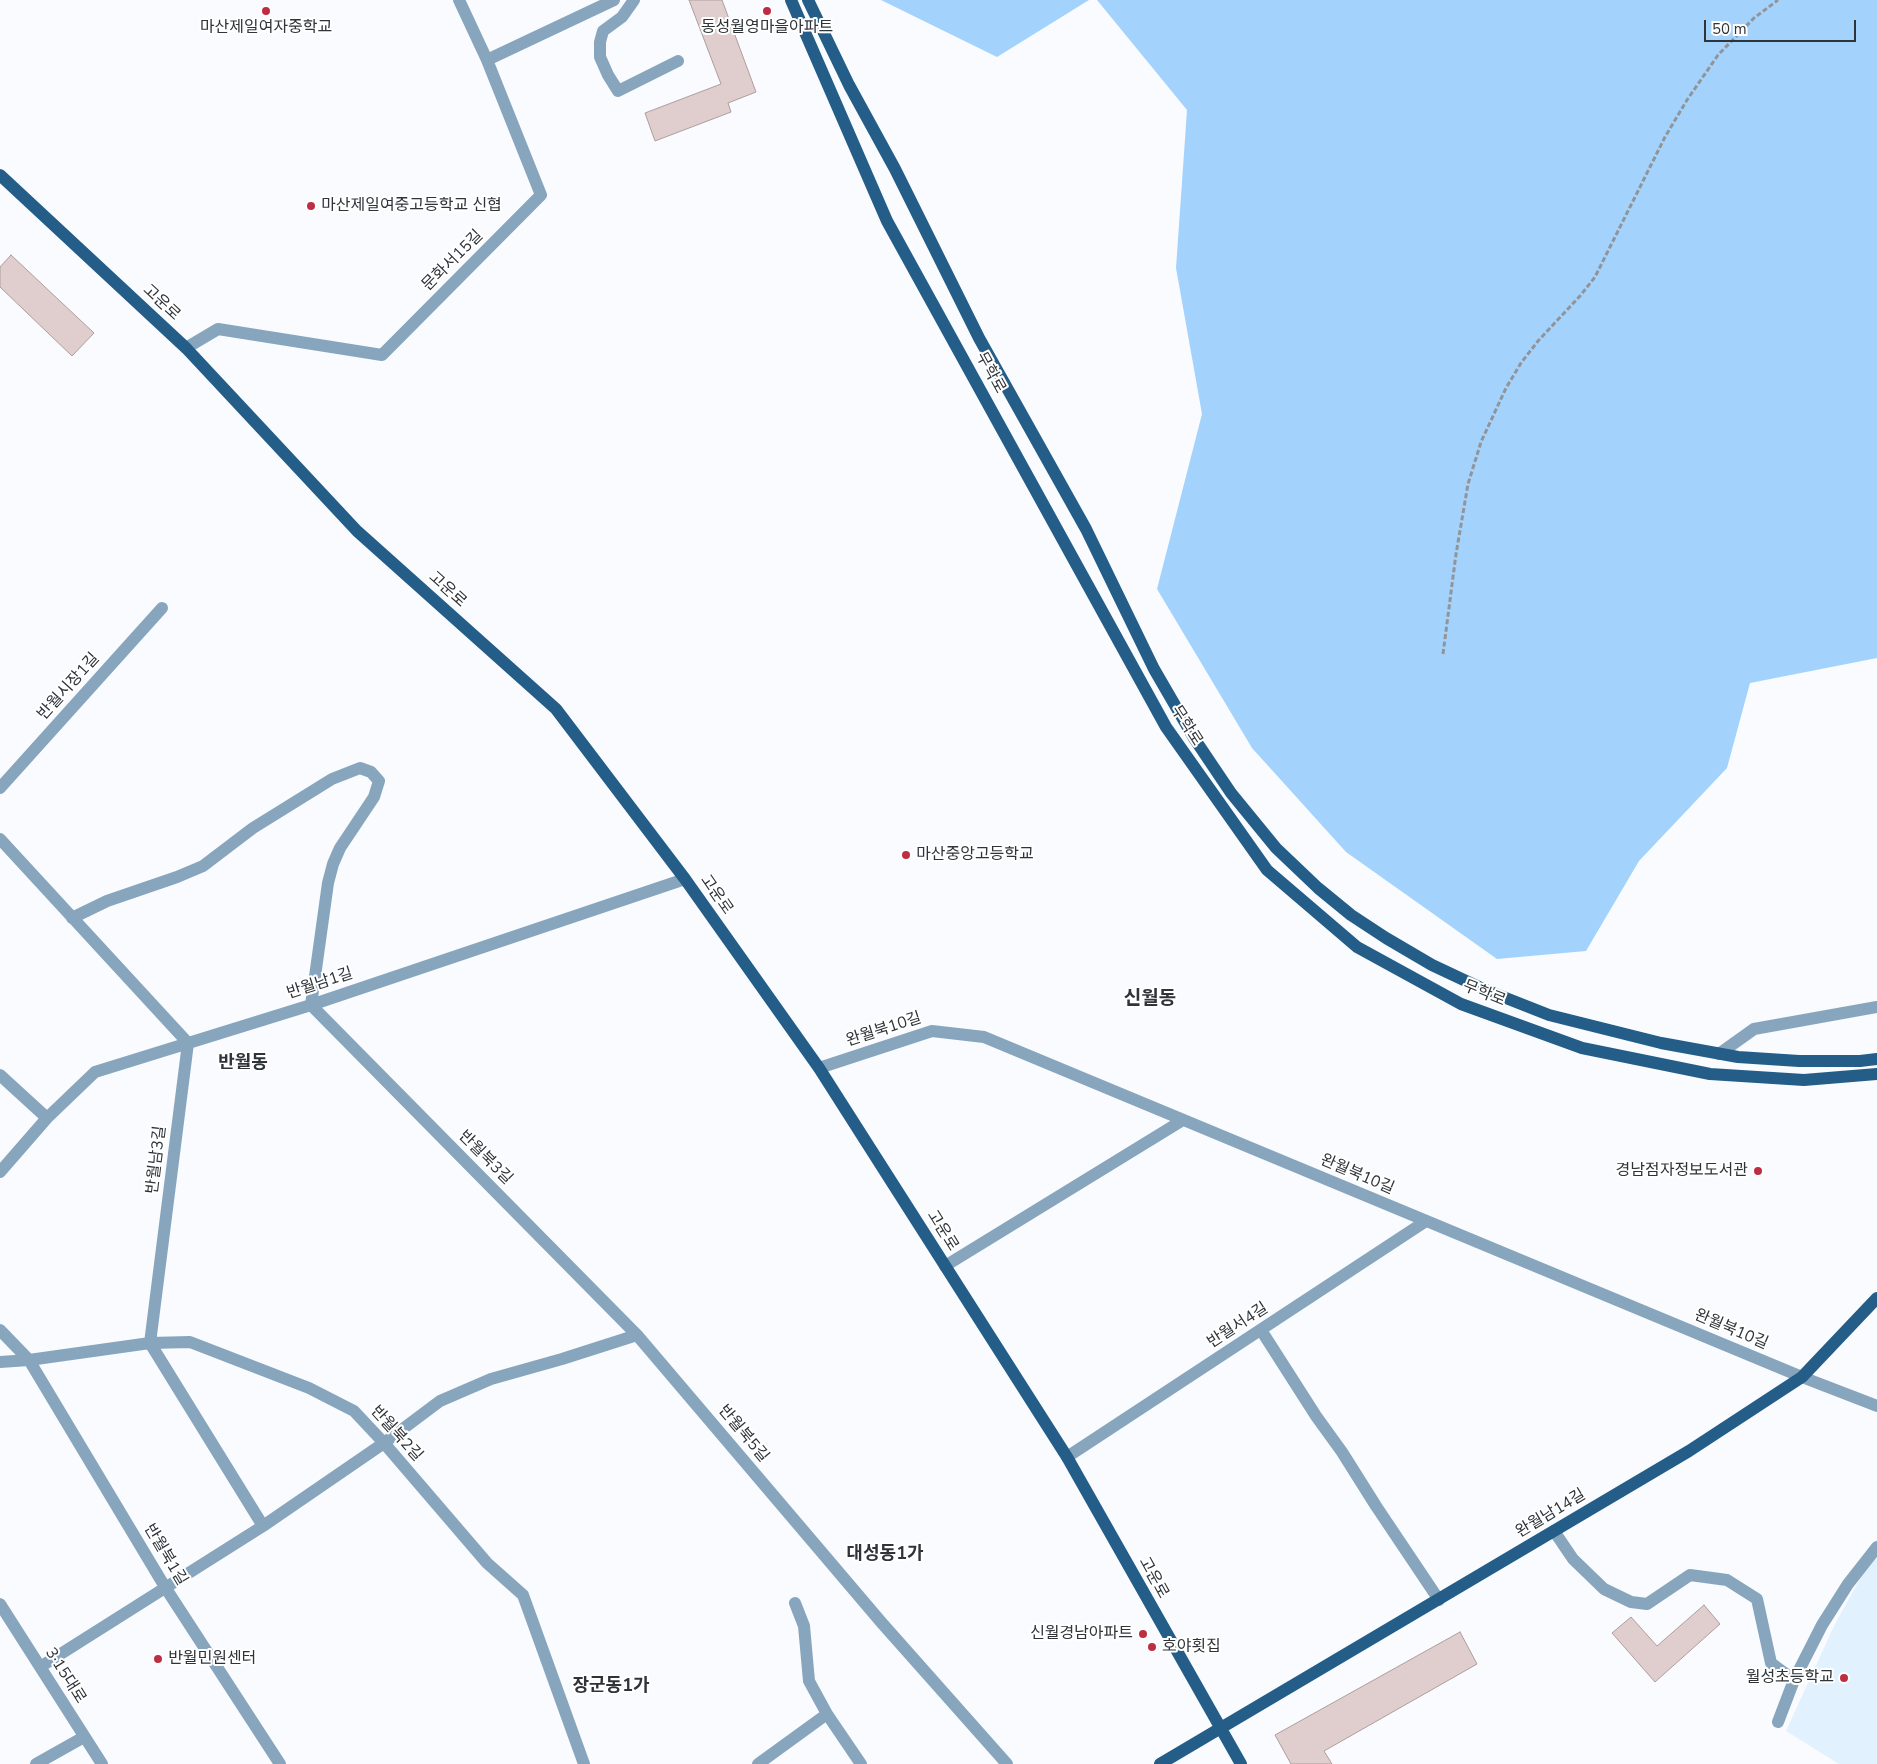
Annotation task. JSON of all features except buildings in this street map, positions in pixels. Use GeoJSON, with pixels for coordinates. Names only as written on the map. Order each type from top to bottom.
{"type":"FeatureCollection","features":[{"type":"Feature","properties":{"kind":"main road","name":"무학로"},"geometry":{"type":"LineString","coordinates":[[790,0],[887,221],[1166,728],[1267,870],[1357,947],[1461,1004],[1582,1048],[1710,1074],[1804,1080],[1877,1074]]}},
{"type":"Feature","properties":{"kind":"main road","name":"무학로"},"geometry":{"type":"LineString","coordinates":[[808,0],[849,85],[895,169],[979,338],[1086,529],[1154,669],[1194,738],[1231,793],[1276,848],[1318,888],[1352,915],[1386,938],[1432,965],[1474,985],[1558,1018],[1661,1043],[1764,1060],[1860,1061],[1877,1059]]}},
{"type":"Feature","properties":{"kind":"main road","name":"고운로"},"geometry":{"type":"LineString","coordinates":[[0,175],[186,348],[357,531],[556,709],[685,879],[819,1068],[1067,1457],[1220,1730],[1241,1764]]}},
{"type":"Feature","properties":{"kind":"main road","name":"완월남14길"},"geometry":{"type":"LineString","coordinates":[[1160,1764],[1689,1451],[1802,1377],[1877,1298]]}},
{"type":"Feature","properties":{"kind":"street","name":"문화서15길"},"geometry":{"type":"LineString","coordinates":[[186,348],[218,329],[382,356],[541,194],[487,60],[458,0]]}},
{"type":"Feature","properties":{"kind":"street"},"geometry":{"type":"LineString","coordinates":[[487,60],[614,0]]}},
{"type":"Feature","properties":{"kind":"street"},"geometry":{"type":"LineString","coordinates":[[634,0],[622,18],[603,31],[600,42],[600,57],[618,91],[678,61]]}},
{"type":"Feature","properties":{"kind":"street","name":"반월시장1길"},"geometry":{"type":"LineString","coordinates":[[0,788],[162,608]]}},
{"type":"Feature","properties":{"kind":"street"},"geometry":{"type":"LineString","coordinates":[[72,918],[107,901],[203,866],[253,828],[332,779],[360,768],[371,772],[379,781],[374,797],[340,848],[328,883],[311,1005]]}},
{"type":"Feature","properties":{"kind":"street"},"geometry":{"type":"LineString","coordinates":[[0,840],[188,1043]]}},
{"type":"Feature","properties":{"kind":"street","name":"반월남1길"},"geometry":{"type":"LineString","coordinates":[[0,1172],[47,1118],[95,1072],[311,1005],[685,879]]}},
{"type":"Feature","properties":{"kind":"street","name":"반월북3길"},"geometry":{"type":"LineString","coordinates":[[311,1005],[637,1335]]}},
{"type":"Feature","properties":{"kind":"street"},"geometry":{"type":"LineString","coordinates":[[1719,1054],[1754,1029],[1877,1007]]}},
{"type":"Feature","properties":{"kind":"street","name":"완월북10길"},"geometry":{"type":"LineString","coordinates":[[819,1068],[932,1031],[984,1037],[1802,1377],[1877,1406]]}},
{"type":"Feature","properties":{"kind":"street","name":"반월남3길"},"geometry":{"type":"LineString","coordinates":[[150,1343],[188,1043]]}},
{"type":"Feature","properties":{"kind":"street"},"geometry":{"type":"LineString","coordinates":[[0,1075],[47,1118]]}},
{"type":"Feature","properties":{"kind":"street"},"geometry":{"type":"LineString","coordinates":[[945,1266],[1183,1120]]}},
{"type":"Feature","properties":{"kind":"street","name":"반월서4길"},"geometry":{"type":"LineString","coordinates":[[1067,1457],[1426,1221]]}},
{"type":"Feature","properties":{"kind":"street","name":"반월북1길"},"geometry":{"type":"LineString","coordinates":[[0,1330],[29,1360],[165,1587],[280,1764]]}},
{"type":"Feature","properties":{"kind":"street"},"geometry":{"type":"LineString","coordinates":[[1261,1330],[1439,1600]]}},
{"type":"Feature","properties":{"kind":"street"},"geometry":{"type":"LineString","coordinates":[[40,1667],[263,1526],[384,1443],[440,1401],[491,1379],[637,1335]]}},
{"type":"Feature","properties":{"kind":"street","name":"반월북5길"},"geometry":{"type":"LineString","coordinates":[[637,1335],[875,1615],[1007,1764]]}},
{"type":"Feature","properties":{"kind":"street","name":"반월북2길"},"geometry":{"type":"LineString","coordinates":[[0,1362],[29,1360],[150,1343],[190,1342],[308,1388],[354,1411],[384,1443],[487,1563],[523,1596],[584,1764]]}},
{"type":"Feature","properties":{"kind":"street"},"geometry":{"type":"LineString","coordinates":[[150,1343],[263,1526]]}},
{"type":"Feature","properties":{"kind":"street"},"geometry":{"type":"LineString","coordinates":[[1554,1531],[1573,1559],[1604,1588],[1631,1602],[1647,1604],[1690,1576],[1727,1580],[1757,1599],[1771,1663],[1794,1680]]}},
{"type":"Feature","properties":{"kind":"street"},"geometry":{"type":"LineString","coordinates":[[1778,1722],[1794,1680],[1822,1625],[1848,1584],[1877,1547]]}},
{"type":"Feature","properties":{"kind":"street"},"geometry":{"type":"LineString","coordinates":[[795,1603],[804,1626],[809,1681],[827,1714],[861,1764]]}},
{"type":"Feature","properties":{"kind":"street","name":"3·15대로"},"geometry":{"type":"LineString","coordinates":[[0,1604],[102,1764]]}},
{"type":"Feature","properties":{"kind":"street"},"geometry":{"type":"LineString","coordinates":[[758,1764],[827,1714]]}},
{"type":"Feature","properties":{"kind":"street"},"geometry":{"type":"LineString","coordinates":[[36,1764],[84,1737]]}},
{"type":"Feature","properties":{"kind":"path"},"geometry":{"type":"LineString","coordinates":[[1443,654],[1454,562],[1468,484],[1481,442],[1502,397],[1533,348],[1595,277],[1665,137],[1687,100],[1732,39],[1754,18],[1778,0]]}},
{"type":"Feature","properties":{"kind":"shaded area"},"geometry":{"type":"Polygon","coordinates":[[[881,0],[1089,0],[997,57],[881,0]]]}},
{"type":"Feature","properties":{"kind":"shaded area"},"geometry":{"type":"Polygon","coordinates":[[[1097,0],[1877,0],[1877,658],[1750,683],[1727,768],[1639,861],[1586,951],[1497,959],[1346,852],[1252,748],[1157,589],[1202,414],[1176,268],[1187,110],[1097,0]]]}},
{"type":"Feature","properties":{"kind":"shaded area","name":"월성초등학교"},"geometry":{"type":"Polygon","coordinates":[[[1877,1548],[1877,1764],[1839,1764],[1786,1731],[1834,1626],[1877,1548]]]}},
{"type":"Feature","properties":{"kind":"place","name":"마산제일여자중학교"},"geometry":{"type":"Point","coordinates":[266,11]}},
{"type":"Feature","properties":{"kind":"place","name":"동성월영마을아파트"},"geometry":{"type":"Point","coordinates":[767,11]}},
{"type":"Feature","properties":{"kind":"place","name":"마산제일여중고등학교 신협"},"geometry":{"type":"Point","coordinates":[311,206]}},
{"type":"Feature","properties":{"kind":"place","name":"마산중앙고등학교"},"geometry":{"type":"Point","coordinates":[906,855]}},
{"type":"Feature","properties":{"kind":"place","name":"경남점자정보도서관"},"geometry":{"type":"Point","coordinates":[1758,1171]}},
{"type":"Feature","properties":{"kind":"place","name":"신월경남아파트"},"geometry":{"type":"Point","coordinates":[1143,1634]}},
{"type":"Feature","properties":{"kind":"place","name":"호야횟집"},"geometry":{"type":"Point","coordinates":[1152,1647]}},
{"type":"Feature","properties":{"kind":"place","name":"반월민원센터"},"geometry":{"type":"Point","coordinates":[158,1659]}},
{"type":"Feature","properties":{"kind":"place","name":"월성초등학교"},"geometry":{"type":"Point","coordinates":[1844,1678]}},
{"type":"Feature","properties":{"kind":"district","name":"신월동"},"geometry":{"type":"Point","coordinates":[1150,999]}},
{"type":"Feature","properties":{"kind":"district","name":"반월동"},"geometry":{"type":"Point","coordinates":[243,1064]}},
{"type":"Feature","properties":{"kind":"district","name":"대성동1가"},"geometry":{"type":"Point","coordinates":[885,1555]}},
{"type":"Feature","properties":{"kind":"district","name":"장군동1가"},"geometry":{"type":"Point","coordinates":[611,1687]}}]}
